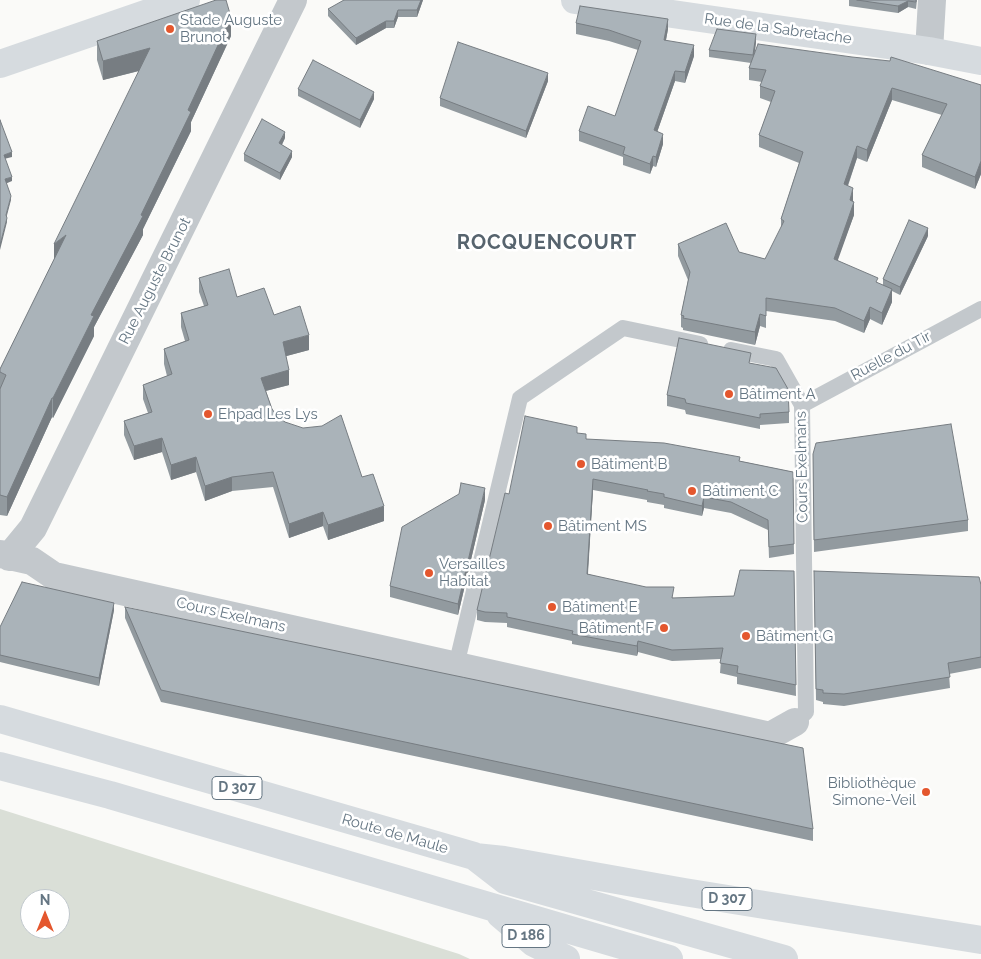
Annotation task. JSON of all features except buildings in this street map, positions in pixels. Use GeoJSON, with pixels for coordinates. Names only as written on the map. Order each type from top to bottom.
{"type":"FeatureCollection","features":[{"type":"Feature","properties":{"kind":"main road"},"geometry":{"type":"LineString","coordinates":[[0,64],[186,0]]}},
{"type":"Feature","properties":{"kind":"main road","name":"Rue de la Sabretache"},"geometry":{"type":"LineString","coordinates":[[575,0],[929,51],[981,61]]}},
{"type":"Feature","properties":{"kind":"main road","name":"Route de Maule"},"geometry":{"type":"LineString","coordinates":[[0,720],[474,856],[505,880],[784,959]]}},
{"type":"Feature","properties":{"kind":"main road"},"geometry":{"type":"LineString","coordinates":[[0,766],[110,795],[669,959]]}},
{"type":"Feature","properties":{"kind":"main road","name":"D 307"},"geometry":{"type":"LineString","coordinates":[[474,856],[981,940]]}},
{"type":"Feature","properties":{"kind":"main road","name":"D 186"},"geometry":{"type":"LineString","coordinates":[[491,907],[534,943],[566,959]]}},
{"type":"Feature","properties":{"kind":"street","name":"Rue Auguste Brunot"},"geometry":{"type":"LineString","coordinates":[[5,556],[33,528],[293,0]]}},
{"type":"Feature","properties":{"kind":"street"},"geometry":{"type":"LineString","coordinates":[[929,51],[932,0]]}},
{"type":"Feature","properties":{"kind":"street","name":"Cours Exelmans"},"geometry":{"type":"LineString","coordinates":[[5,556],[32,561],[54,576],[770,736],[795,722]]}},
{"type":"Feature","properties":{"kind":"lane","name":"Ruelle du Tir"},"geometry":{"type":"LineString","coordinates":[[802,405],[981,309]]}},
{"type":"Feature","properties":{"kind":"lane","name":"Cours Exelmans"},"geometry":{"type":"LineString","coordinates":[[456,666],[520,398],[623,328],[776,360],[802,405],[806,712],[795,722]]}},
{"type":"Feature","properties":{"kind":"shaded area"},"geometry":{"type":"Polygon","coordinates":[[[0,809],[459,954],[470,959],[0,959],[0,809]]]}},
{"type":"Feature","properties":{"kind":"place","name":"Stade Auguste Brunot"},"geometry":{"type":"Point","coordinates":[170,29]}},
{"type":"Feature","properties":{"kind":"place","name":"Bâtiment A"},"geometry":{"type":"Point","coordinates":[729,394]}},
{"type":"Feature","properties":{"kind":"place","name":"Ehpad Les Lys"},"geometry":{"type":"Point","coordinates":[208,414]}},
{"type":"Feature","properties":{"kind":"place","name":"Bâtiment B"},"geometry":{"type":"Point","coordinates":[581,464]}},
{"type":"Feature","properties":{"kind":"place","name":"Bâtiment C"},"geometry":{"type":"Point","coordinates":[692,491]}},
{"type":"Feature","properties":{"kind":"place","name":"Bâtiment MS"},"geometry":{"type":"Point","coordinates":[548,526]}},
{"type":"Feature","properties":{"kind":"place","name":"Versailles Habitat"},"geometry":{"type":"Point","coordinates":[429,573]}},
{"type":"Feature","properties":{"kind":"place","name":"Bâtiment E"},"geometry":{"type":"Point","coordinates":[552,607]}},
{"type":"Feature","properties":{"kind":"place","name":"Bâtiment F"},"geometry":{"type":"Point","coordinates":[664,628]}},
{"type":"Feature","properties":{"kind":"place","name":"Bâtiment G"},"geometry":{"type":"Point","coordinates":[746,636]}},
{"type":"Feature","properties":{"kind":"place","name":"Bibliothèque Simone-Veil"},"geometry":{"type":"Point","coordinates":[926,792]}},
{"type":"Feature","properties":{"kind":"district","name":"ROCQUENCOURT"},"geometry":{"type":"Point","coordinates":[547,243]}}]}
